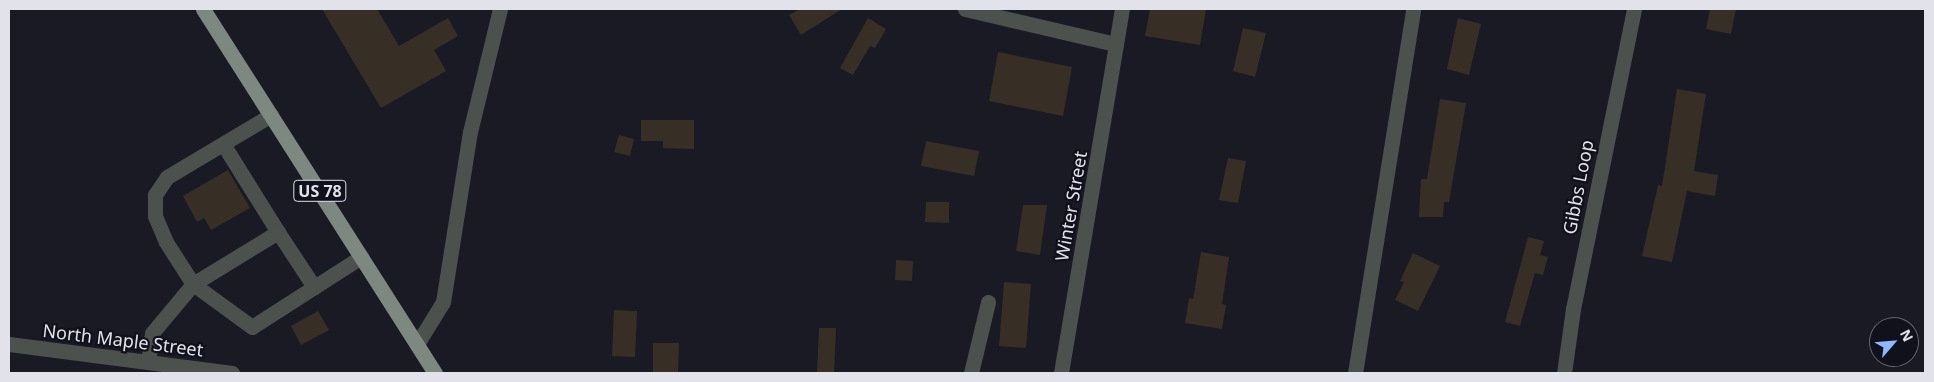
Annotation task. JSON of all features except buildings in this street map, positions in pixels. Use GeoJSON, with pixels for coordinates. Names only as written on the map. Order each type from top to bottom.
{"type":"FeatureCollection","features":[{"type":"Feature","properties":{"kind":"main road","name":"US 78"},"geometry":{"type":"LineString","coordinates":[[203,9],[435,373]]}},
{"type":"Feature","properties":{"kind":"street"},"geometry":{"type":"LineString","coordinates":[[416,344],[443,302],[470,132],[500,9]]}},
{"type":"Feature","properties":{"kind":"street"},"geometry":{"type":"LineString","coordinates":[[965,9],[1116,44]]}},
{"type":"Feature","properties":{"kind":"street","name":"Winter Street"},"geometry":{"type":"LineString","coordinates":[[1061,373],[1122,9]]}},
{"type":"Feature","properties":{"kind":"street"},"geometry":{"type":"LineString","coordinates":[[1355,373],[1413,9]]}},
{"type":"Feature","properties":{"kind":"street","name":"Gibbs Loop"},"geometry":{"type":"LineString","coordinates":[[1564,373],[1573,309],[1634,9]]}},
{"type":"Feature","properties":{"kind":"street"},"geometry":{"type":"LineString","coordinates":[[271,115],[167,177],[155,195],[155,216],[166,242],[193,284],[252,327],[362,257]]}},
{"type":"Feature","properties":{"kind":"street"},"geometry":{"type":"LineString","coordinates":[[223,144],[314,287]]}},
{"type":"Feature","properties":{"kind":"street"},"geometry":{"type":"LineString","coordinates":[[148,362],[152,333],[193,284],[278,232]]}},
{"type":"Feature","properties":{"kind":"street"},"geometry":{"type":"LineString","coordinates":[[971,373],[988,302]]}},
{"type":"Feature","properties":{"kind":"street","name":"North Maple Street"},"geometry":{"type":"LineString","coordinates":[[9,344],[148,362],[207,372],[232,373]]}}]}
